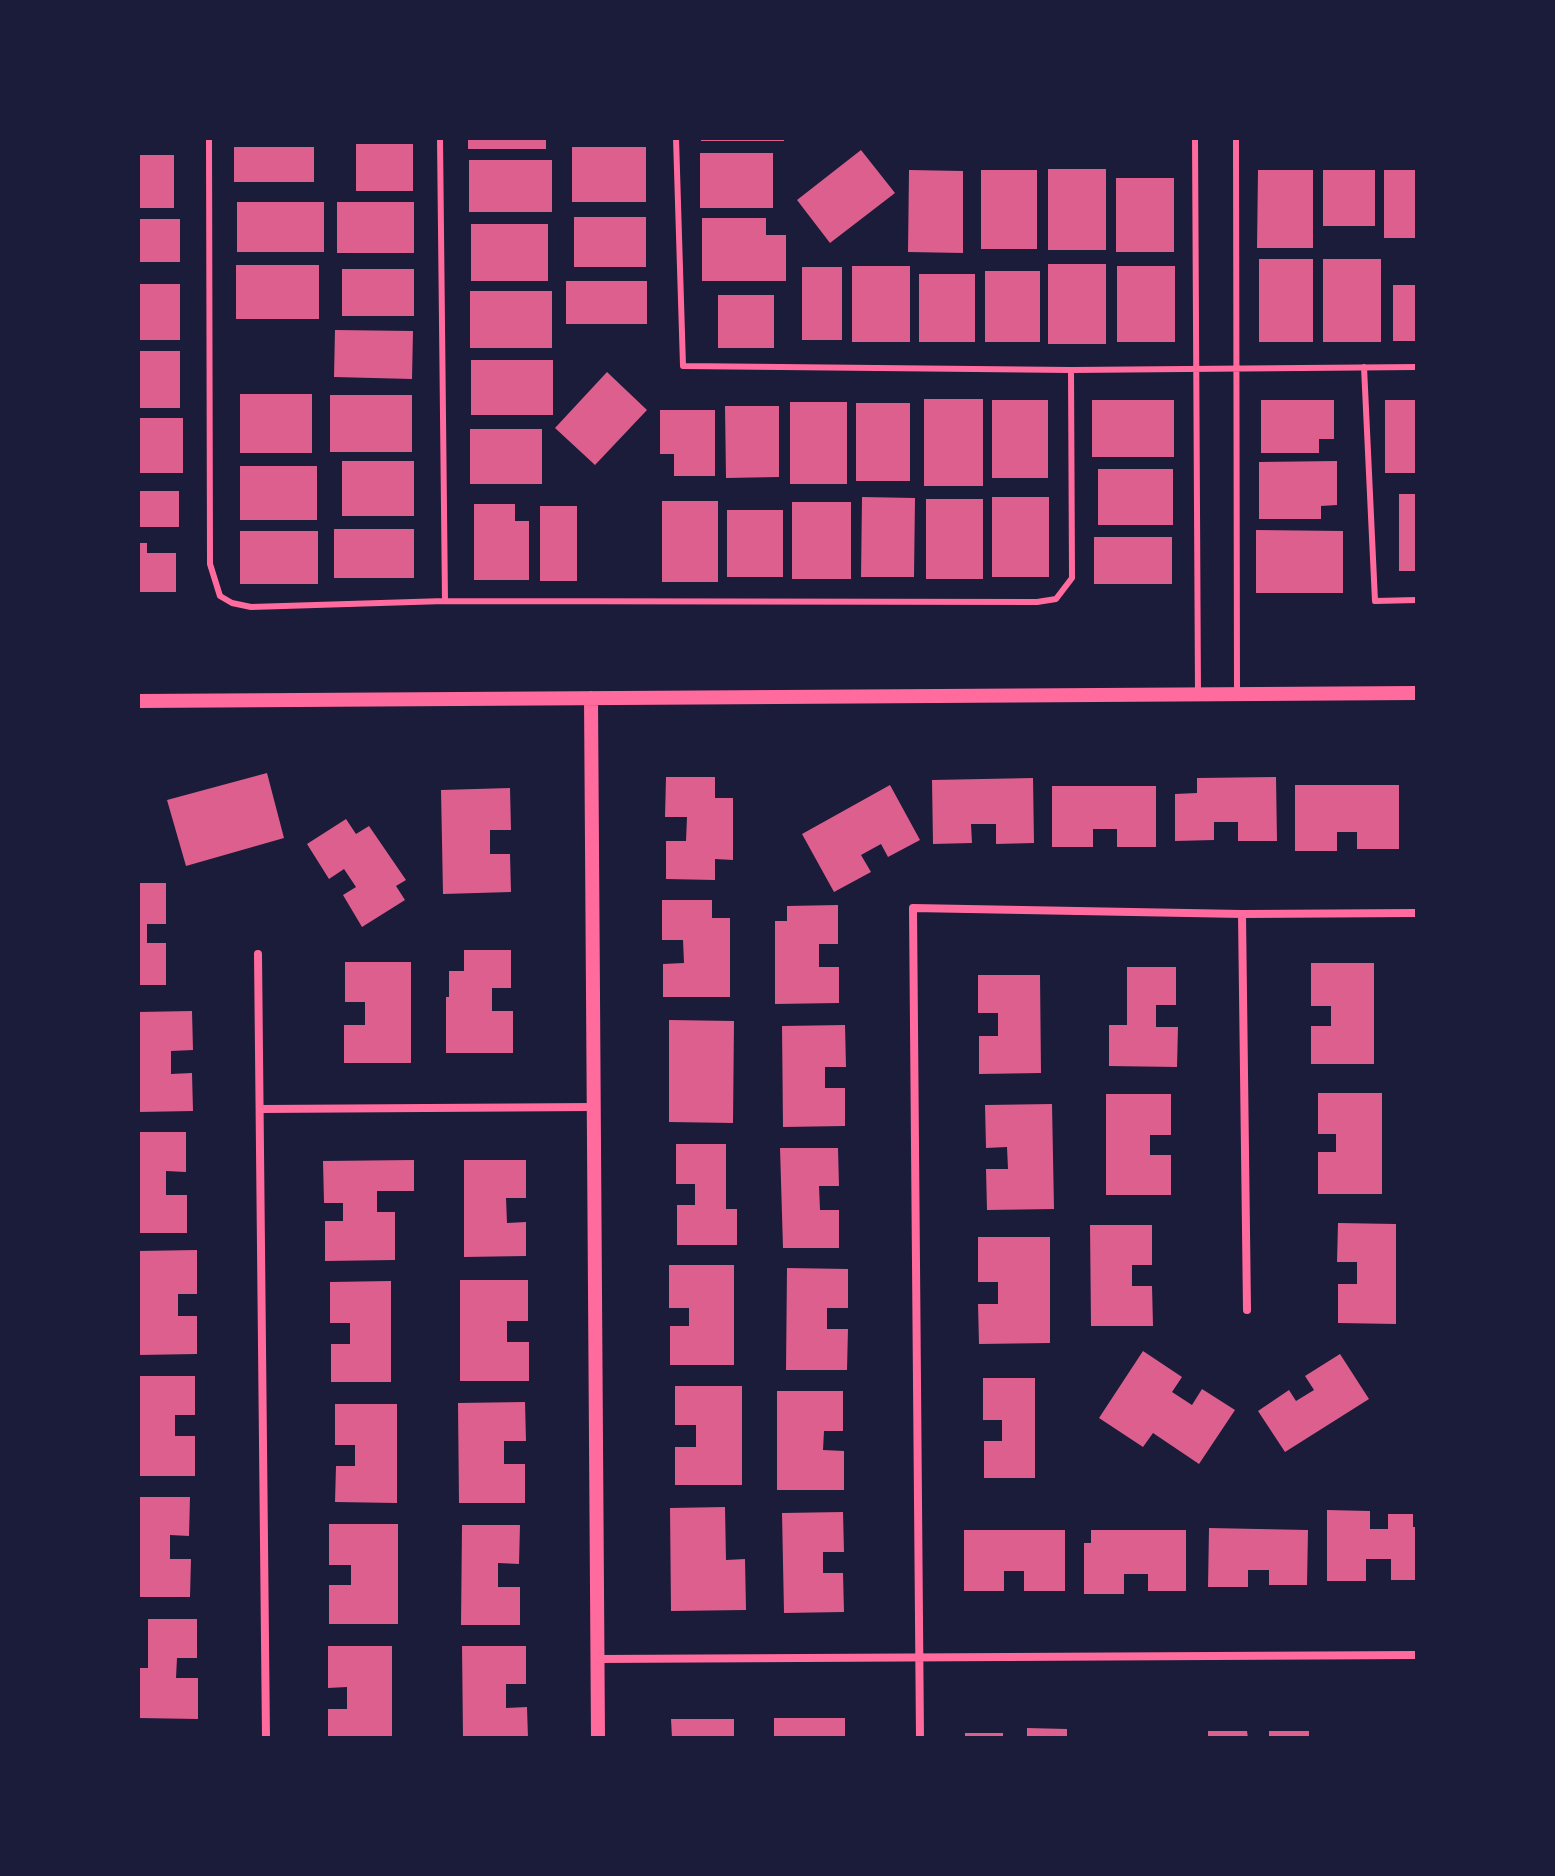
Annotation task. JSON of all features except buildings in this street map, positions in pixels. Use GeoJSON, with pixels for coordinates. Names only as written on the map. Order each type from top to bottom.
{"type":"FeatureCollection","features":[{"type":"Feature","properties":{"kind":"street"},"geometry":{"type":"LineString","coordinates":[[138,701],[1417,693]]}},
{"type":"Feature","properties":{"kind":"street"},"geometry":{"type":"LineString","coordinates":[[591,698],[598,1738]]}},
{"type":"Feature","properties":{"kind":"street"},"geometry":{"type":"LineString","coordinates":[[920,1738],[913,908],[1242,914],[1417,913]]}},
{"type":"Feature","properties":{"kind":"street"},"geometry":{"type":"LineString","coordinates":[[1242,914],[1247,1310]]}},
{"type":"Feature","properties":{"kind":"street"},"geometry":{"type":"LineString","coordinates":[[258,954],[266,1738]]}},
{"type":"Feature","properties":{"kind":"street"},"geometry":{"type":"LineString","coordinates":[[260,1109],[594,1107]]}},
{"type":"Feature","properties":{"kind":"street"},"geometry":{"type":"LineString","coordinates":[[597,1659],[1417,1655]]}},
{"type":"Feature","properties":{"kind":"lane"},"geometry":{"type":"LineString","coordinates":[[209,138],[210,564],[220,596],[232,603],[251,607],[445,601],[1037,602],[1056,599],[1072,578],[1071,370]]}},
{"type":"Feature","properties":{"kind":"lane"},"geometry":{"type":"LineString","coordinates":[[440,138],[445,601]]}},
{"type":"Feature","properties":{"kind":"lane"},"geometry":{"type":"LineString","coordinates":[[676,138],[683,366],[1071,370],[1417,367]]}},
{"type":"Feature","properties":{"kind":"lane"},"geometry":{"type":"LineString","coordinates":[[1195,138],[1198,695]]}},
{"type":"Feature","properties":{"kind":"lane"},"geometry":{"type":"LineString","coordinates":[[1236,138],[1237,695]]}},
{"type":"Feature","properties":{"kind":"lane"},"geometry":{"type":"LineString","coordinates":[[1364,367],[1375,601],[1417,600]]}}]}
